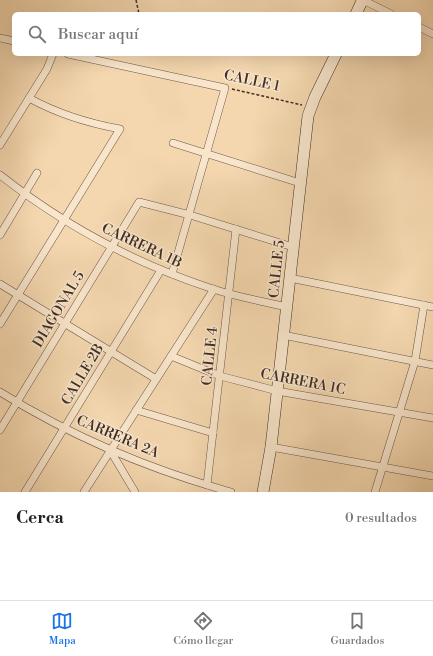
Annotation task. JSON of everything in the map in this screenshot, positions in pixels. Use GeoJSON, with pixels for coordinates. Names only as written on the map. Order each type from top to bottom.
{"type":"FeatureCollection","features":[{"type":"Feature","properties":{"kind":"street"},"geometry":{"type":"LineString","coordinates":[[357,12],[362,0],[387,12]]}},
{"type":"Feature","properties":{"kind":"street"},"geometry":{"type":"LineString","coordinates":[[421,28],[433,34]]}},
{"type":"Feature","properties":{"kind":"street"},"geometry":{"type":"LineString","coordinates":[[0,38],[12,41]]}},
{"type":"Feature","properties":{"kind":"street"},"geometry":{"type":"LineString","coordinates":[[0,145],[47,69],[52,56]]}},
{"type":"Feature","properties":{"kind":"street","name":"CALLE 1"},"geometry":{"type":"LineString","coordinates":[[77,56],[225,88]]}},
{"type":"Feature","properties":{"kind":"street","name":"CALLE 5"},"geometry":{"type":"LineString","coordinates":[[263,492],[277,391],[308,116],[314,97],[335,56]]}},
{"type":"Feature","properties":{"kind":"street"},"geometry":{"type":"LineString","coordinates":[[172,274],[208,154],[225,88]]}},
{"type":"Feature","properties":{"kind":"street"},"geometry":{"type":"LineString","coordinates":[[0,324],[120,129],[92,124],[65,116],[29,98]]}},
{"type":"Feature","properties":{"kind":"street"},"geometry":{"type":"LineString","coordinates":[[173,143],[300,183]]}},
{"type":"Feature","properties":{"kind":"street"},"geometry":{"type":"LineString","coordinates":[[0,235],[37,174]]}},
{"type":"Feature","properties":{"kind":"street","name":"CARRERA 1B"},"geometry":{"type":"LineString","coordinates":[[0,175],[24,194],[64,220],[111,247],[161,270],[214,289],[286,307]]}},
{"type":"Feature","properties":{"kind":"street","name":"DIAGONAL 5"},"geometry":{"type":"LineString","coordinates":[[0,430],[139,202],[190,215]]}},
{"type":"Feature","properties":{"kind":"street"},"geometry":{"type":"LineString","coordinates":[[190,215],[293,247]]}},
{"type":"Feature","properties":{"kind":"street","name":"CALLE 4"},"geometry":{"type":"LineString","coordinates":[[207,486],[236,230]]}},
{"type":"Feature","properties":{"kind":"street","name":"CALLE 2B"},"geometry":{"type":"LineString","coordinates":[[25,492],[161,270]]}},
{"type":"Feature","properties":{"kind":"street"},"geometry":{"type":"LineString","coordinates":[[290,278],[433,307]]}},
{"type":"Feature","properties":{"kind":"street"},"geometry":{"type":"LineString","coordinates":[[0,284],[156,379]]}},
{"type":"Feature","properties":{"kind":"street"},"geometry":{"type":"LineString","coordinates":[[84,492],[214,289]]}},
{"type":"Feature","properties":{"kind":"street"},"geometry":{"type":"LineString","coordinates":[[375,492],[416,361],[424,305]]}},
{"type":"Feature","properties":{"kind":"street"},"geometry":{"type":"LineString","coordinates":[[283,335],[433,364]]}},
{"type":"Feature","properties":{"kind":"street","name":"CARRERA 1C"},"geometry":{"type":"LineString","coordinates":[[171,356],[220,376],[277,391],[433,418]]}},
{"type":"Feature","properties":{"kind":"street","name":"CARRERA 2A"},"geometry":{"type":"LineString","coordinates":[[0,392],[65,428],[110,450],[207,486],[231,492]]}},
{"type":"Feature","properties":{"kind":"street"},"geometry":{"type":"LineString","coordinates":[[136,410],[213,434]]}},
{"type":"Feature","properties":{"kind":"street"},"geometry":{"type":"LineString","coordinates":[[270,447],[433,476]]}},
{"type":"Feature","properties":{"kind":"street"},"geometry":{"type":"LineString","coordinates":[[110,450],[135,492]]}},
{"type":"Feature","properties":{"kind":"path"},"geometry":{"type":"LineString","coordinates":[[136,0],[139,12]]}},
{"type":"Feature","properties":{"kind":"path","name":"CALLE 1"},"geometry":{"type":"LineString","coordinates":[[225,88],[312,107]]}}]}
